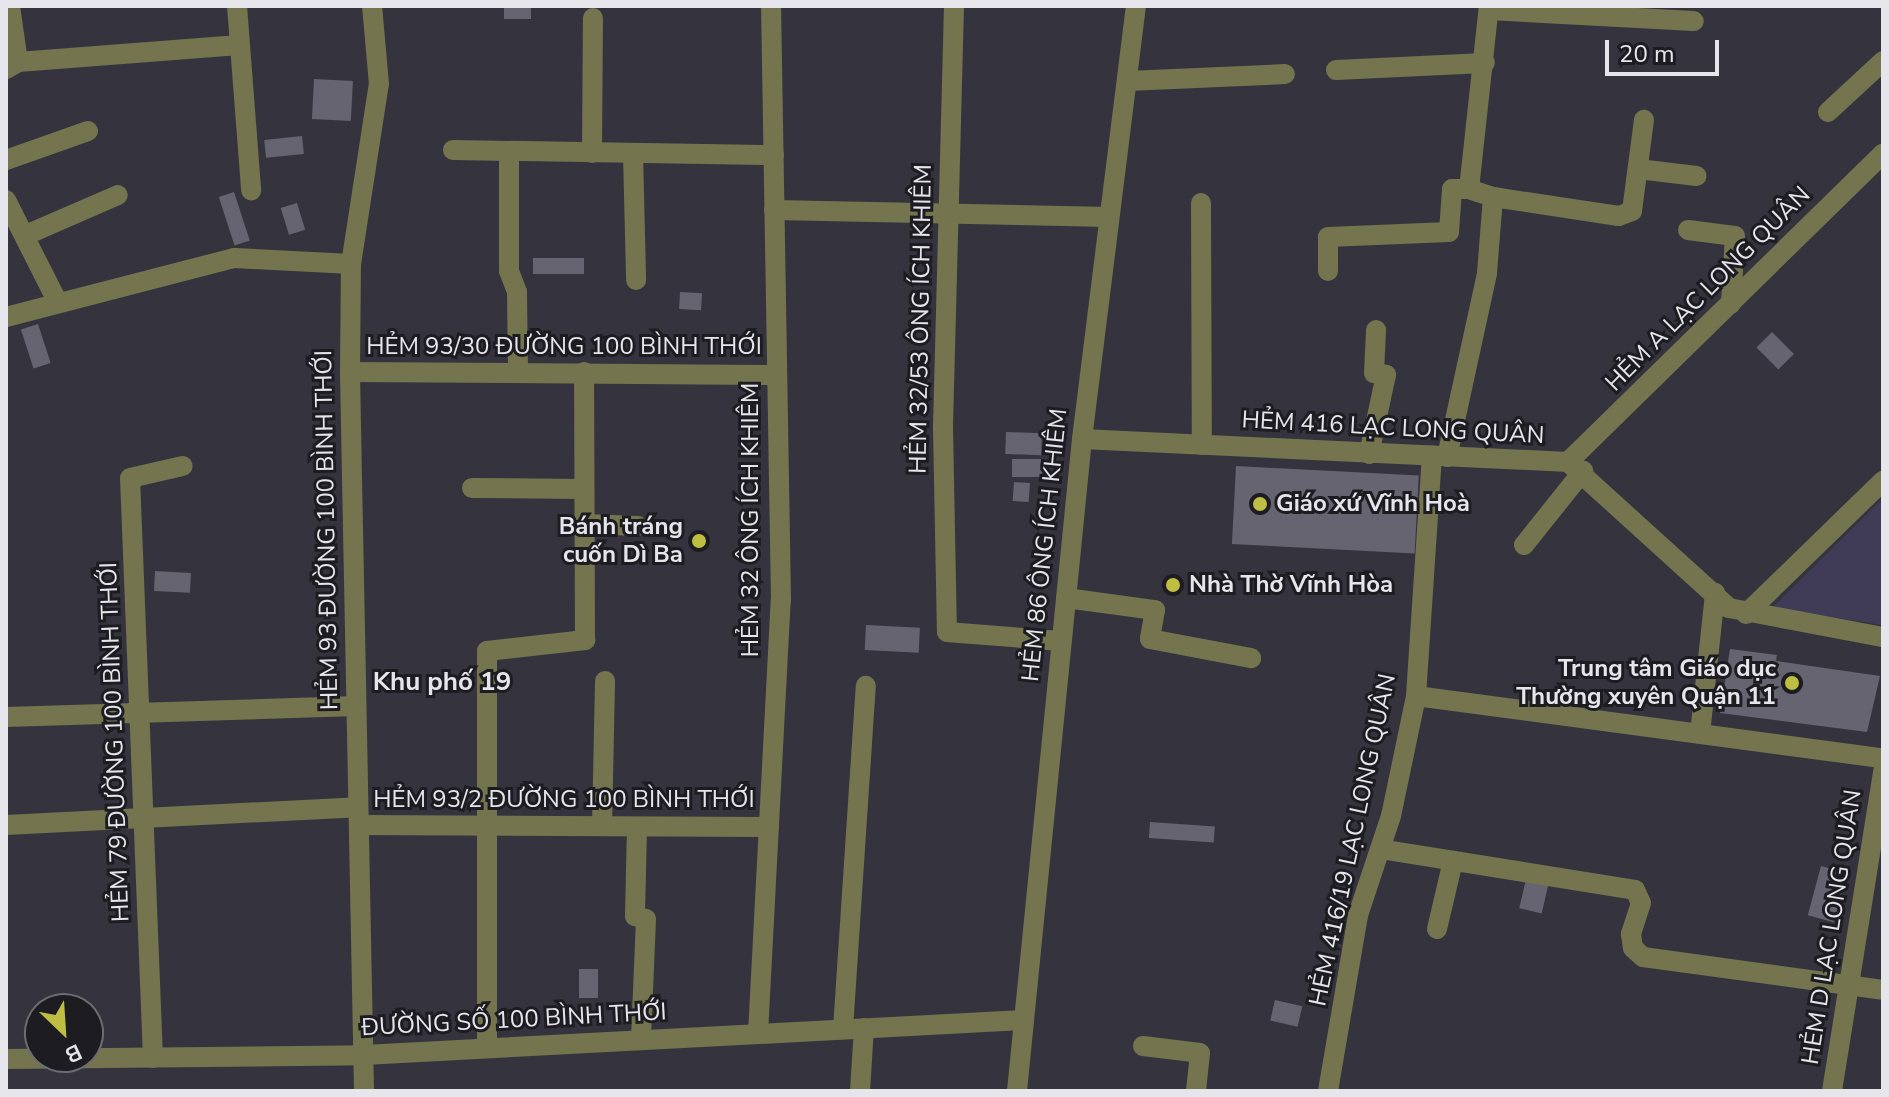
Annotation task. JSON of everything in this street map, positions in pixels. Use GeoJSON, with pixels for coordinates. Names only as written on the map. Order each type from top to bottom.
{"type":"FeatureCollection","features":[{"type":"Feature","properties":{"kind":"street"},"geometry":{"type":"LineString","coordinates":[[10,6],[12,66],[239,45]]}},
{"type":"Feature","properties":{"kind":"street"},"geometry":{"type":"LineString","coordinates":[[237,6],[251,190]]}},
{"type":"Feature","properties":{"kind":"street","name":"HẺM 93 ĐƯỜNG 100 BÌNH THỚI"},"geometry":{"type":"LineString","coordinates":[[364,1091],[350,372],[351,264],[379,84],[372,6]]}},
{"type":"Feature","properties":{"kind":"street","name":"HẺM 32 ÔNG ÍCH KHIÊM"},"geometry":{"type":"LineString","coordinates":[[758,1034],[781,600],[771,6]]}},
{"type":"Feature","properties":{"kind":"street","name":"HẺM 32/53 ÔNG ÍCH KHIÊM"},"geometry":{"type":"LineString","coordinates":[[954,6],[943,427],[947,632],[1061,641]]}},
{"type":"Feature","properties":{"kind":"street","name":"HẺM 86 ÔNG ÍCH KHIÊM"},"geometry":{"type":"LineString","coordinates":[[1017,1091],[1082,439],[1136,6]]}},
{"type":"Feature","properties":{"kind":"street"},"geometry":{"type":"LineString","coordinates":[[1469,189],[1489,8],[1694,21]]}},
{"type":"Feature","properties":{"kind":"street"},"geometry":{"type":"LineString","coordinates":[[592,153],[593,18]]}},
{"type":"Feature","properties":{"kind":"street"},"geometry":{"type":"LineString","coordinates":[[1828,112],[1883,61]]}},
{"type":"Feature","properties":{"kind":"street"},"geometry":{"type":"LineString","coordinates":[[1336,70],[1485,63]]}},
{"type":"Feature","properties":{"kind":"street"},"geometry":{"type":"LineString","coordinates":[[1127,81],[1285,74]]}},
{"type":"Feature","properties":{"kind":"street"},"geometry":{"type":"LineString","coordinates":[[1328,271],[1328,237],[1449,232],[1452,189],[1469,189],[1493,197],[1619,216],[1632,211],[1644,120]]}},
{"type":"Feature","properties":{"kind":"street"},"geometry":{"type":"LineString","coordinates":[[6,160],[88,131]]}},
{"type":"Feature","properties":{"kind":"street"},"geometry":{"type":"LineString","coordinates":[[453,150],[774,155]]}},
{"type":"Feature","properties":{"kind":"street"},"geometry":{"type":"LineString","coordinates":[[509,151],[509,271],[517,292],[518,372]]}},
{"type":"Feature","properties":{"kind":"street"},"geometry":{"type":"LineString","coordinates":[[633,153],[636,280]]}},
{"type":"Feature","properties":{"kind":"street","name":"HẺM A LẠC LONG QUÂN"},"geometry":{"type":"LineString","coordinates":[[1524,545],[1576,467],[1731,304],[1883,153]]}},
{"type":"Feature","properties":{"kind":"street"},"geometry":{"type":"LineString","coordinates":[[1638,169],[1697,176]]}},
{"type":"Feature","properties":{"kind":"street"},"geometry":{"type":"LineString","coordinates":[[26,235],[118,195]]}},
{"type":"Feature","properties":{"kind":"street","name":"HẺM 416/19 LẠC LONG QUÂN"},"geometry":{"type":"LineString","coordinates":[[1328,1091],[1358,915],[1380,849],[1416,696],[1440,457],[1487,273],[1493,197]]}},
{"type":"Feature","properties":{"kind":"street"},"geometry":{"type":"LineString","coordinates":[[6,200],[57,301]]}},
{"type":"Feature","properties":{"kind":"street"},"geometry":{"type":"LineString","coordinates":[[1201,203],[1202,445]]}},
{"type":"Feature","properties":{"kind":"street"},"geometry":{"type":"LineString","coordinates":[[774,210],[1109,217]]}},
{"type":"Feature","properties":{"kind":"street"},"geometry":{"type":"LineString","coordinates":[[1688,230],[1735,236],[1731,304]]}},
{"type":"Feature","properties":{"kind":"street"},"geometry":{"type":"LineString","coordinates":[[6,317],[57,301],[234,258],[351,264]]}},
{"type":"Feature","properties":{"kind":"street"},"geometry":{"type":"LineString","coordinates":[[1369,454],[1386,375],[1374,373],[1376,330]]}},
{"type":"Feature","properties":{"kind":"street","name":"HẺM 93/30 ĐƯỜNG 100 BÌNH THỚI"},"geometry":{"type":"LineString","coordinates":[[350,372],[777,375]]}},
{"type":"Feature","properties":{"kind":"street"},"geometry":{"type":"LineString","coordinates":[[487,1048],[487,651],[585,640],[584,372]]}},
{"type":"Feature","properties":{"kind":"street","name":"HẺM 416 LẠC LONG QUÂN"},"geometry":{"type":"LineString","coordinates":[[1082,439],[1576,467]]}},
{"type":"Feature","properties":{"kind":"street","name":"HẺM 79 ĐƯỜNG 100 BÌNH THỚI"},"geometry":{"type":"LineString","coordinates":[[153,1058],[130,478],[183,466]]}},
{"type":"Feature","properties":{"kind":"street"},"geometry":{"type":"LineString","coordinates":[[1576,467],[1729,608],[1746,614],[1883,637]]}},
{"type":"Feature","properties":{"kind":"street"},"geometry":{"type":"LineString","coordinates":[[1746,614],[1883,481]]}},
{"type":"Feature","properties":{"kind":"street"},"geometry":{"type":"LineString","coordinates":[[472,488],[584,489]]}},
{"type":"Feature","properties":{"kind":"street"},"geometry":{"type":"LineString","coordinates":[[584,524],[638,526]]}},
{"type":"Feature","properties":{"kind":"street"},"geometry":{"type":"LineString","coordinates":[[1700,734],[1715,593]]}},
{"type":"Feature","properties":{"kind":"street"},"geometry":{"type":"LineString","coordinates":[[1066,598],[1155,610],[1150,639],[1251,658]]}},
{"type":"Feature","properties":{"kind":"street"},"geometry":{"type":"LineString","coordinates":[[602,826],[605,681]]}},
{"type":"Feature","properties":{"kind":"street"},"geometry":{"type":"LineString","coordinates":[[860,1091],[854,1028],[866,686]]}},
{"type":"Feature","properties":{"kind":"street"},"geometry":{"type":"LineString","coordinates":[[1416,696],[1883,758]]}},
{"type":"Feature","properties":{"kind":"street"},"geometry":{"type":"LineString","coordinates":[[6,717],[140,710],[356,706]]}},
{"type":"Feature","properties":{"kind":"street","name":"HẺM D LẠC LONG QUÂN"},"geometry":{"type":"LineString","coordinates":[[1832,1091],[1883,771]]}},
{"type":"Feature","properties":{"kind":"street","name":"HẺM 93/2 ĐƯỜNG 100 BÌNH THỚI"},"geometry":{"type":"LineString","coordinates":[[6,825],[144,814],[359,816],[485,826],[769,827]]}},
{"type":"Feature","properties":{"kind":"street"},"geometry":{"type":"LineString","coordinates":[[637,827],[635,916],[646,919],[641,1040]]}},
{"type":"Feature","properties":{"kind":"street"},"geometry":{"type":"LineString","coordinates":[[1380,849],[1635,890],[1641,903],[1631,934],[1633,948],[1643,957],[1883,990]]}},
{"type":"Feature","properties":{"kind":"street"},"geometry":{"type":"LineString","coordinates":[[1437,929],[1453,861]]}},
{"type":"Feature","properties":{"kind":"street","name":"ĐƯỜNG SỐ 100 BÌNH THỚI"},"geometry":{"type":"LineString","coordinates":[[6,1059],[364,1055],[1024,1020]]}},
{"type":"Feature","properties":{"kind":"street"},"geometry":{"type":"LineString","coordinates":[[1143,1046],[1200,1053],[1196,1091]]}},
{"type":"Feature","properties":{"kind":"shaded area"},"geometry":{"type":"Polygon","coordinates":[[[1883,500],[1883,625],[1772,608],[1878,503],[1883,500]]]}},
{"type":"Feature","properties":{"kind":"building"},"geometry":{"type":"Polygon","coordinates":[[[504,6],[531,6],[531,19],[504,19],[504,6]]]}},
{"type":"Feature","properties":{"kind":"building"},"geometry":{"type":"Polygon","coordinates":[[[314,79],[353,81],[351,121],[312,119],[314,79]]]}},
{"type":"Feature","properties":{"kind":"building"},"geometry":{"type":"Polygon","coordinates":[[[302,136],[304,154],[266,158],[264,140],[302,136]]]}},
{"type":"Feature","properties":{"kind":"building"},"geometry":{"type":"Polygon","coordinates":[[[234,192],[250,241],[235,245],[219,197],[234,192]]]}},
{"type":"Feature","properties":{"kind":"building"},"geometry":{"type":"Polygon","coordinates":[[[297,203],[305,230],[289,235],[281,208],[297,203]]]}},
{"type":"Feature","properties":{"kind":"building"},"geometry":{"type":"Polygon","coordinates":[[[533,258],[584,258],[584,274],[533,274],[533,258]]]}},
{"type":"Feature","properties":{"kind":"building"},"geometry":{"type":"Polygon","coordinates":[[[680,292],[702,293],[701,310],[679,309],[680,292]]]}},
{"type":"Feature","properties":{"kind":"building"},"geometry":{"type":"Polygon","coordinates":[[[38,324],[51,363],[34,369],[21,330],[38,324]]]}},
{"type":"Feature","properties":{"kind":"building"},"geometry":{"type":"Polygon","coordinates":[[[1772,332],[1794,354],[1778,369],[1756,348],[1772,332]]]}},
{"type":"Feature","properties":{"kind":"building"},"geometry":{"type":"Polygon","coordinates":[[[1006,432],[1042,433],[1041,455],[1005,454],[1006,432]]]}},
{"type":"Feature","properties":{"kind":"building"},"geometry":{"type":"Polygon","coordinates":[[[1012,459],[1042,459],[1042,477],[1012,477],[1012,459]]]}},
{"type":"Feature","properties":{"kind":"building"},"geometry":{"type":"Polygon","coordinates":[[[1236,466],[1419,476],[1415,553],[1232,544],[1236,466]]]}},
{"type":"Feature","properties":{"kind":"building"},"geometry":{"type":"Polygon","coordinates":[[[1014,482],[1030,483],[1029,502],[1013,501],[1014,482]]]}},
{"type":"Feature","properties":{"kind":"building"},"geometry":{"type":"Polygon","coordinates":[[[155,571],[191,573],[190,593],[154,591],[155,571]]]}},
{"type":"Feature","properties":{"kind":"building"},"geometry":{"type":"Polygon","coordinates":[[[866,625],[920,628],[919,653],[865,650],[866,625]]]}},
{"type":"Feature","properties":{"kind":"building"},"geometry":{"type":"Polygon","coordinates":[[[1730,649],[1777,655],[1776,661],[1880,676],[1867,732],[1720,713],[1730,649]]]}},
{"type":"Feature","properties":{"kind":"building"},"geometry":{"type":"Polygon","coordinates":[[[1150,822],[1215,827],[1214,842],[1149,838],[1150,822]]]}},
{"type":"Feature","properties":{"kind":"building"},"geometry":{"type":"Polygon","coordinates":[[[1821,866],[1847,873],[1834,922],[1808,915],[1821,866]]]}},
{"type":"Feature","properties":{"kind":"building"},"geometry":{"type":"Polygon","coordinates":[[[1526,879],[1548,884],[1542,913],[1519,908],[1526,879]]]}},
{"type":"Feature","properties":{"kind":"building"},"geometry":{"type":"Polygon","coordinates":[[[579,969],[598,969],[598,998],[579,998],[579,969]]]}},
{"type":"Feature","properties":{"kind":"building"},"geometry":{"type":"Polygon","coordinates":[[[1275,1000],[1302,1006],[1298,1027],[1270,1020],[1275,1000]]]}},
{"type":"Feature","properties":{"kind":"place","name":"Giáo xứ Vĩnh Hoà"},"geometry":{"type":"Point","coordinates":[1260,504]}},
{"type":"Feature","properties":{"kind":"place","name":"Bánh tráng cuốn Dì Ba"},"geometry":{"type":"Point","coordinates":[699,541]}},
{"type":"Feature","properties":{"kind":"place","name":"Nhà Thờ Vĩnh Hòa"},"geometry":{"type":"Point","coordinates":[1173,585]}},
{"type":"Feature","properties":{"kind":"place","name":"Trung tâm Giáo dục Thường xuyên Quận 11"},"geometry":{"type":"Point","coordinates":[1792,683]}},
{"type":"Feature","properties":{"kind":"district","name":"Khu phố 19"},"geometry":{"type":"Point","coordinates":[442,682]}}]}
